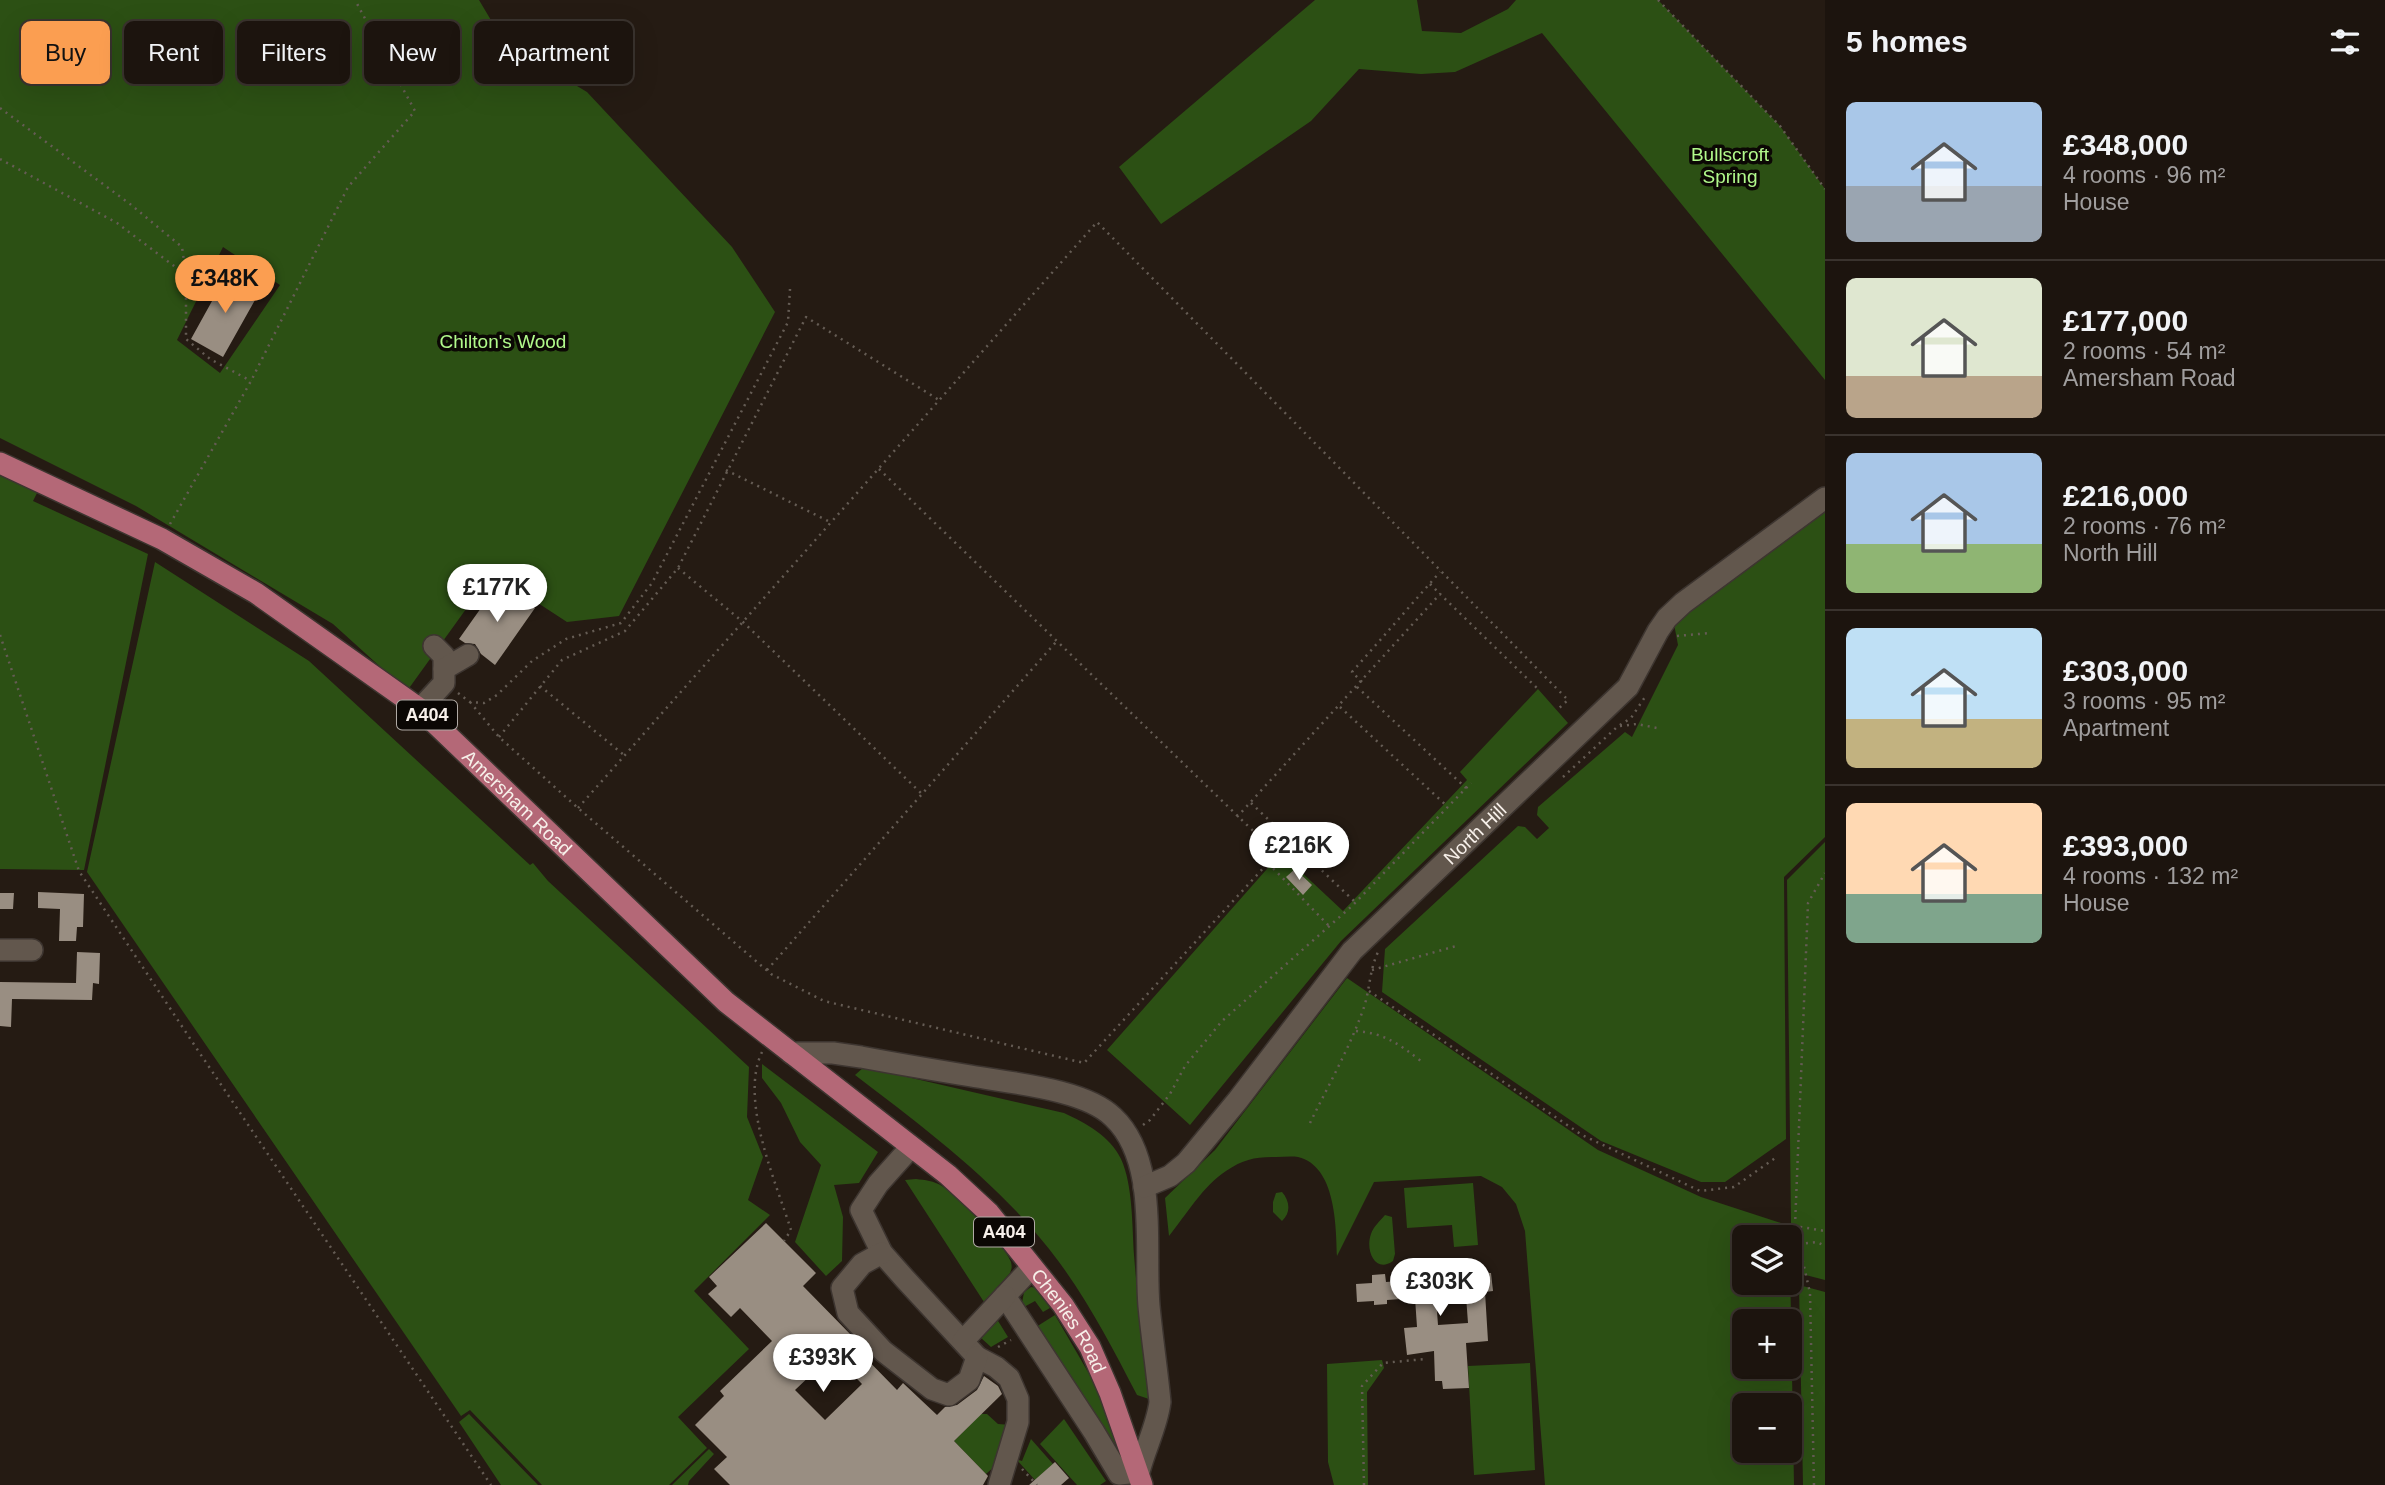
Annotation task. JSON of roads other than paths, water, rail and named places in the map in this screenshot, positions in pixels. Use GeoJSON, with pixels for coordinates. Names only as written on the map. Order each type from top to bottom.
{"type":"FeatureCollection","features":[{"type":"Feature","properties":{"kind":"main road","name":"Amersham Road"},"geometry":{"type":"LineString","coordinates":[[0,463],[162,539],[256,593],[420,709],[726,1002],[791,1054]]}},
{"type":"Feature","properties":{"kind":"main road","name":"Chenies Road"},"geometry":{"type":"LineString","coordinates":[[791,1054],[948,1175],[989,1213],[1063,1305],[1090,1347],[1110,1393],[1140,1479]]}},
{"type":"Feature","properties":{"kind":"street","name":"North Hill"},"geometry":{"type":"LineString","coordinates":[[1144,1187],[1170,1176],[1186,1163],[1238,1100],[1352,951],[1628,687],[1667,618],[1683,603],[1825,498]]}},
{"type":"Feature","properties":{"kind":"street"},"geometry":{"type":"LineString","coordinates":[[434,646],[444,656],[444,676]]}},
{"type":"Feature","properties":{"kind":"street"},"geometry":{"type":"LineString","coordinates":[[420,709],[444,676],[468,655]]}},
{"type":"Feature","properties":{"kind":"street"},"geometry":{"type":"LineString","coordinates":[[0,950],[32,950]]}},
{"type":"Feature","properties":{"kind":"street"},"geometry":{"type":"LineString","coordinates":[[791,1054],[861,1057],[1040,1088],[1083,1099],[1112,1115],[1129,1136],[1137,1152],[1144,1187],[1149,1304],[1160,1402],[1140,1479],[1119,1474],[1005,1296]]}},
{"type":"Feature","properties":{"kind":"street"},"geometry":{"type":"LineString","coordinates":[[911,1147],[878,1184],[861,1210],[882,1253],[1009,1378],[1018,1399],[1018,1422],[999,1485]]}},
{"type":"Feature","properties":{"kind":"street"},"geometry":{"type":"LineString","coordinates":[[882,1253],[862,1264],[842,1288],[848,1313],[883,1350],[932,1389],[949,1395],[969,1380],[978,1349],[1005,1296],[1032,1267]]}},
{"type":"Feature","properties":{"kind":"park label","name":"Bullscroft Spring"},"geometry":{"type":"Point","coordinates":[1730,165]}},
{"type":"Feature","properties":{"kind":"park label","name":"Chilton's Wood"},"geometry":{"type":"Point","coordinates":[503,341]}}]}
